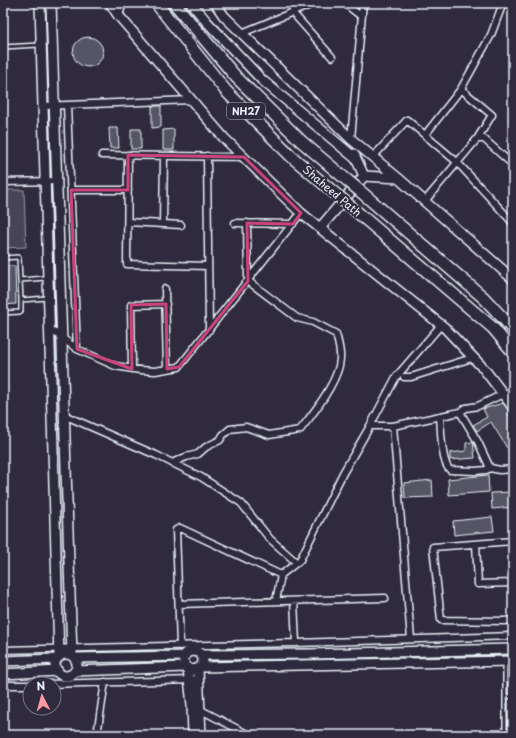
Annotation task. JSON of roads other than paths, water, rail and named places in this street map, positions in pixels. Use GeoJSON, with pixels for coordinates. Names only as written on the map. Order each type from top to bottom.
{"type":"FeatureCollection","features":[{"type":"Feature","properties":{"kind":"highway","name":"Shaheed Path"},"geometry":{"type":"LineString","coordinates":[[156,3],[226,91],[292,158],[493,328],[513,352]]}},
{"type":"Feature","properties":{"kind":"highway","name":"Shaheed Path"},"geometry":{"type":"LineString","coordinates":[[176,5],[236,77],[301,141],[484,298],[513,329]]}},
{"type":"Feature","properties":{"kind":"street"},"geometry":{"type":"LineString","coordinates":[[40,3],[58,655],[55,666],[58,671],[66,676],[75,671],[509,661]]}},
{"type":"Feature","properties":{"kind":"street"},"geometry":{"type":"LineString","coordinates":[[51,3],[73,654],[77,664],[75,671]]}},
{"type":"Feature","properties":{"kind":"street"},"geometry":{"type":"LineString","coordinates":[[110,3],[118,15],[224,138],[301,213],[441,325],[484,369],[513,407]]}},
{"type":"Feature","properties":{"kind":"street"},"geometry":{"type":"LineString","coordinates":[[118,15],[121,3]]}},
{"type":"Feature","properties":{"kind":"street"},"geometry":{"type":"LineString","coordinates":[[191,3],[262,80],[355,158]]}},
{"type":"Feature","properties":{"kind":"street"},"geometry":{"type":"LineString","coordinates":[[215,3],[224,16],[351,139],[425,201],[513,279]]}},
{"type":"Feature","properties":{"kind":"street"},"geometry":{"type":"LineString","coordinates":[[242,33],[315,3]]}},
{"type":"Feature","properties":{"kind":"street"},"geometry":{"type":"LineString","coordinates":[[344,3],[362,17]]}},
{"type":"Feature","properties":{"kind":"street"},"geometry":{"type":"LineString","coordinates":[[363,3],[351,139],[355,158],[364,176]]}},
{"type":"Feature","properties":{"kind":"street"},"geometry":{"type":"LineString","coordinates":[[424,134],[462,89],[491,35],[503,3]]}},
{"type":"Feature","properties":{"kind":"street"},"geometry":{"type":"LineString","coordinates":[[292,12],[332,57]]}},
{"type":"Feature","properties":{"kind":"street"},"geometry":{"type":"LineString","coordinates":[[425,201],[477,139],[492,115],[462,89]]}},
{"type":"Feature","properties":{"kind":"street"},"geometry":{"type":"LineString","coordinates":[[44,106],[191,100]]}},
{"type":"Feature","properties":{"kind":"street"},"geometry":{"type":"LineString","coordinates":[[67,105],[77,349]]}},
{"type":"Feature","properties":{"kind":"street"},"geometry":{"type":"LineString","coordinates":[[373,157],[407,120],[457,162],[513,223]]}},
{"type":"Feature","properties":{"kind":"street"},"geometry":{"type":"LineString","coordinates":[[323,132],[333,122]]}},
{"type":"Feature","properties":{"kind":"street"},"geometry":{"type":"LineString","coordinates":[[477,139],[484,139],[513,165]]}},
{"type":"Feature","properties":{"kind":"street"},"geometry":{"type":"LineString","coordinates":[[102,155],[244,157]]}},
{"type":"Feature","properties":{"kind":"street"},"geometry":{"type":"LineString","coordinates":[[128,155],[127,264],[208,266]]}},
{"type":"Feature","properties":{"kind":"street"},"geometry":{"type":"LineString","coordinates":[[163,224],[164,156]]}},
{"type":"Feature","properties":{"kind":"street"},"geometry":{"type":"LineString","coordinates":[[207,156],[209,330]]}},
{"type":"Feature","properties":{"kind":"street"},"geometry":{"type":"LineString","coordinates":[[364,176],[398,178]]}},
{"type":"Feature","properties":{"kind":"street"},"geometry":{"type":"LineString","coordinates":[[320,228],[364,176]]}},
{"type":"Feature","properties":{"kind":"street"},"geometry":{"type":"LineString","coordinates":[[3,182],[58,181]]}},
{"type":"Feature","properties":{"kind":"street"},"geometry":{"type":"LineString","coordinates":[[71,190],[128,190]]}},
{"type":"Feature","properties":{"kind":"street"},"geometry":{"type":"LineString","coordinates":[[50,329],[77,349],[115,366],[155,371],[179,368],[301,213]]}},
{"type":"Feature","properties":{"kind":"street"},"geometry":{"type":"LineString","coordinates":[[128,222],[181,225]]}},
{"type":"Feature","properties":{"kind":"street"},"geometry":{"type":"LineString","coordinates":[[235,223],[293,224]]}},
{"type":"Feature","properties":{"kind":"street"},"geometry":{"type":"LineString","coordinates":[[247,223],[248,281]]}},
{"type":"Feature","properties":{"kind":"street"},"geometry":{"type":"LineString","coordinates":[[172,463],[198,454],[206,447],[220,440],[230,429],[246,426],[269,435],[300,430],[322,401],[335,377],[340,360],[336,334],[313,322],[297,318],[248,281]]}},
{"type":"Feature","properties":{"kind":"street"},"geometry":{"type":"LineString","coordinates":[[165,289],[167,369]]}},
{"type":"Feature","properties":{"kind":"street"},"geometry":{"type":"LineString","coordinates":[[132,369],[131,305],[166,304]]}},
{"type":"Feature","properties":{"kind":"street"},"geometry":{"type":"LineString","coordinates":[[276,601],[281,575],[297,563],[319,523],[343,473],[396,377],[441,325]]}},
{"type":"Feature","properties":{"kind":"street"},"geometry":{"type":"LineString","coordinates":[[404,377],[412,377],[472,358]]}},
{"type":"Feature","properties":{"kind":"street"},"geometry":{"type":"LineString","coordinates":[[51,393],[65,393]]}},
{"type":"Feature","properties":{"kind":"street"},"geometry":{"type":"LineString","coordinates":[[370,426],[394,426],[460,412],[466,408],[478,406],[503,394]]}},
{"type":"Feature","properties":{"kind":"street"},"geometry":{"type":"LineString","coordinates":[[460,412],[478,442],[490,468]]}},
{"type":"Feature","properties":{"kind":"street"},"geometry":{"type":"LineString","coordinates":[[66,416],[201,477],[241,503],[270,539],[297,563]]}},
{"type":"Feature","properties":{"kind":"street"},"geometry":{"type":"LineString","coordinates":[[440,416],[444,461],[450,470],[486,470],[490,468],[500,470],[513,468]]}},
{"type":"Feature","properties":{"kind":"street"},"geometry":{"type":"LineString","coordinates":[[394,426],[411,639]]}},
{"type":"Feature","properties":{"kind":"street"},"geometry":{"type":"LineString","coordinates":[[180,646],[176,530],[180,528],[281,575]]}},
{"type":"Feature","properties":{"kind":"street"},"geometry":{"type":"LineString","coordinates":[[513,541],[433,547],[441,620],[504,622],[513,620]]}},
{"type":"Feature","properties":{"kind":"street"},"geometry":{"type":"LineString","coordinates":[[476,544],[478,584],[513,583]]}},
{"type":"Feature","properties":{"kind":"street"},"geometry":{"type":"LineString","coordinates":[[179,604],[385,598]]}},
{"type":"Feature","properties":{"kind":"street"},"geometry":{"type":"LineString","coordinates":[[294,601],[296,643]]}},
{"type":"Feature","properties":{"kind":"street"},"geometry":{"type":"LineString","coordinates":[[73,654],[180,646],[513,636]]}},
{"type":"Feature","properties":{"kind":"street"},"geometry":{"type":"LineString","coordinates":[[201,735],[196,707],[193,668],[183,660],[188,652],[195,651],[201,654],[318,654],[513,649]]}},
{"type":"Feature","properties":{"kind":"street"},"geometry":{"type":"LineString","coordinates":[[3,650],[58,655]]}},
{"type":"Feature","properties":{"kind":"street"},"geometry":{"type":"LineString","coordinates":[[3,661],[66,654],[185,656]]}},
{"type":"Feature","properties":{"kind":"street"},"geometry":{"type":"LineString","coordinates":[[193,668],[203,661],[201,654]]}},
{"type":"Feature","properties":{"kind":"street"},"geometry":{"type":"LineString","coordinates":[[3,674],[58,671]]}},
{"type":"Feature","properties":{"kind":"street"},"geometry":{"type":"LineString","coordinates":[[62,684],[194,680]]}},
{"type":"Feature","properties":{"kind":"street"},"geometry":{"type":"LineString","coordinates":[[97,735],[105,682]]}},
{"type":"Feature","properties":{"kind":"street"},"geometry":{"type":"LineString","coordinates":[[3,685],[22,684]]}},
{"type":"Feature","properties":{"kind":"street"},"geometry":{"type":"LineString","coordinates":[[193,735],[196,707]]}},
{"type":"Feature","properties":{"kind":"street"},"geometry":{"type":"LineString","coordinates":[[196,707],[249,735]]}},
{"type":"Feature","properties":{"kind":"lane"},"geometry":{"type":"LineString","coordinates":[[3,47],[42,45]]}},
{"type":"Feature","properties":{"kind":"lane"},"geometry":{"type":"LineString","coordinates":[[3,258],[19,258],[21,300],[20,312],[3,313]]}},
{"type":"Feature","properties":{"kind":"lane"},"geometry":{"type":"LineString","coordinates":[[20,280],[48,278]]}},
{"type":"Feature","properties":{"kind":"lane"},"geometry":{"type":"LineString","coordinates":[[21,300],[49,298]]}},
{"type":"Feature","properties":{"kind":"lane"},"geometry":{"type":"LineString","coordinates":[[505,735],[505,697],[509,661]]}},
{"type":"Feature","properties":{"kind":"lane"},"geometry":{"type":"LineString","coordinates":[[505,697],[513,696]]}}]}
